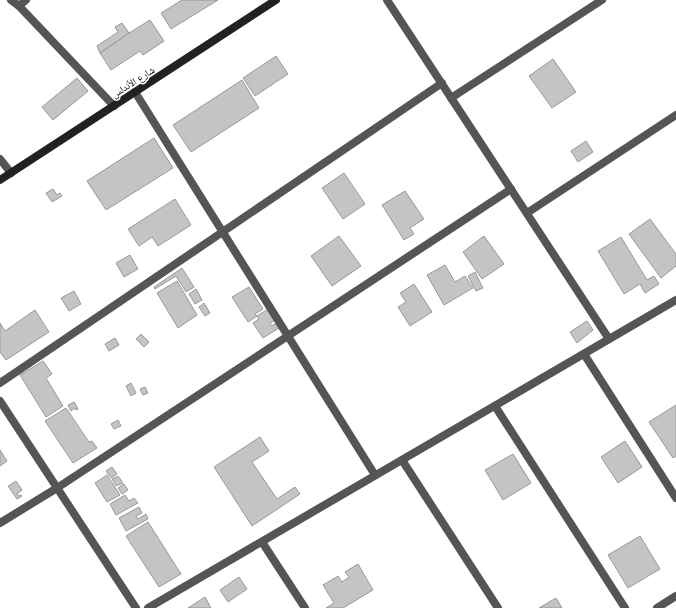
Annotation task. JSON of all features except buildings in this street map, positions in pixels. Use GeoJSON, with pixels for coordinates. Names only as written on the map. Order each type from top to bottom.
{"type":"FeatureCollection","features":[{"type":"Feature","properties":{"kind":"main road","name":"شارع الأندلس"},"geometry":{"type":"LineString","coordinates":[[0,180],[276,0]]}},
{"type":"Feature","properties":{"kind":"street"},"geometry":{"type":"LineString","coordinates":[[11,0],[19,6],[114,106]]}},
{"type":"Feature","properties":{"kind":"street"},"geometry":{"type":"LineString","coordinates":[[19,6],[26,0]]}},
{"type":"Feature","properties":{"kind":"street"},"geometry":{"type":"LineString","coordinates":[[387,0],[609,339]]}},
{"type":"Feature","properties":{"kind":"street"},"geometry":{"type":"LineString","coordinates":[[451,98],[602,0]]}},
{"type":"Feature","properties":{"kind":"street"},"geometry":{"type":"LineString","coordinates":[[0,384],[442,83]]}},
{"type":"Feature","properties":{"kind":"street"},"geometry":{"type":"LineString","coordinates":[[135,92],[375,475]]}},
{"type":"Feature","properties":{"kind":"street"},"geometry":{"type":"LineString","coordinates":[[527,213],[676,115]]}},
{"type":"Feature","properties":{"kind":"street"},"geometry":{"type":"LineString","coordinates":[[0,160],[11,173]]}},
{"type":"Feature","properties":{"kind":"street"},"geometry":{"type":"LineString","coordinates":[[0,523],[57,488],[287,335],[511,189]]}},
{"type":"Feature","properties":{"kind":"street"},"geometry":{"type":"LineString","coordinates":[[148,608],[675,302]]}},
{"type":"Feature","properties":{"kind":"street"},"geometry":{"type":"LineString","coordinates":[[584,354],[676,498]]}},
{"type":"Feature","properties":{"kind":"street"},"geometry":{"type":"LineString","coordinates":[[0,401],[136,608]]}},
{"type":"Feature","properties":{"kind":"street"},"geometry":{"type":"LineString","coordinates":[[495,406],[625,608]]}},
{"type":"Feature","properties":{"kind":"street"},"geometry":{"type":"LineString","coordinates":[[402,460],[498,608]]}},
{"type":"Feature","properties":{"kind":"street"},"geometry":{"type":"LineString","coordinates":[[262,542],[305,608]]}},
{"type":"Feature","properties":{"kind":"street"},"geometry":{"type":"LineString","coordinates":[[658,608],[676,596]]}}]}
